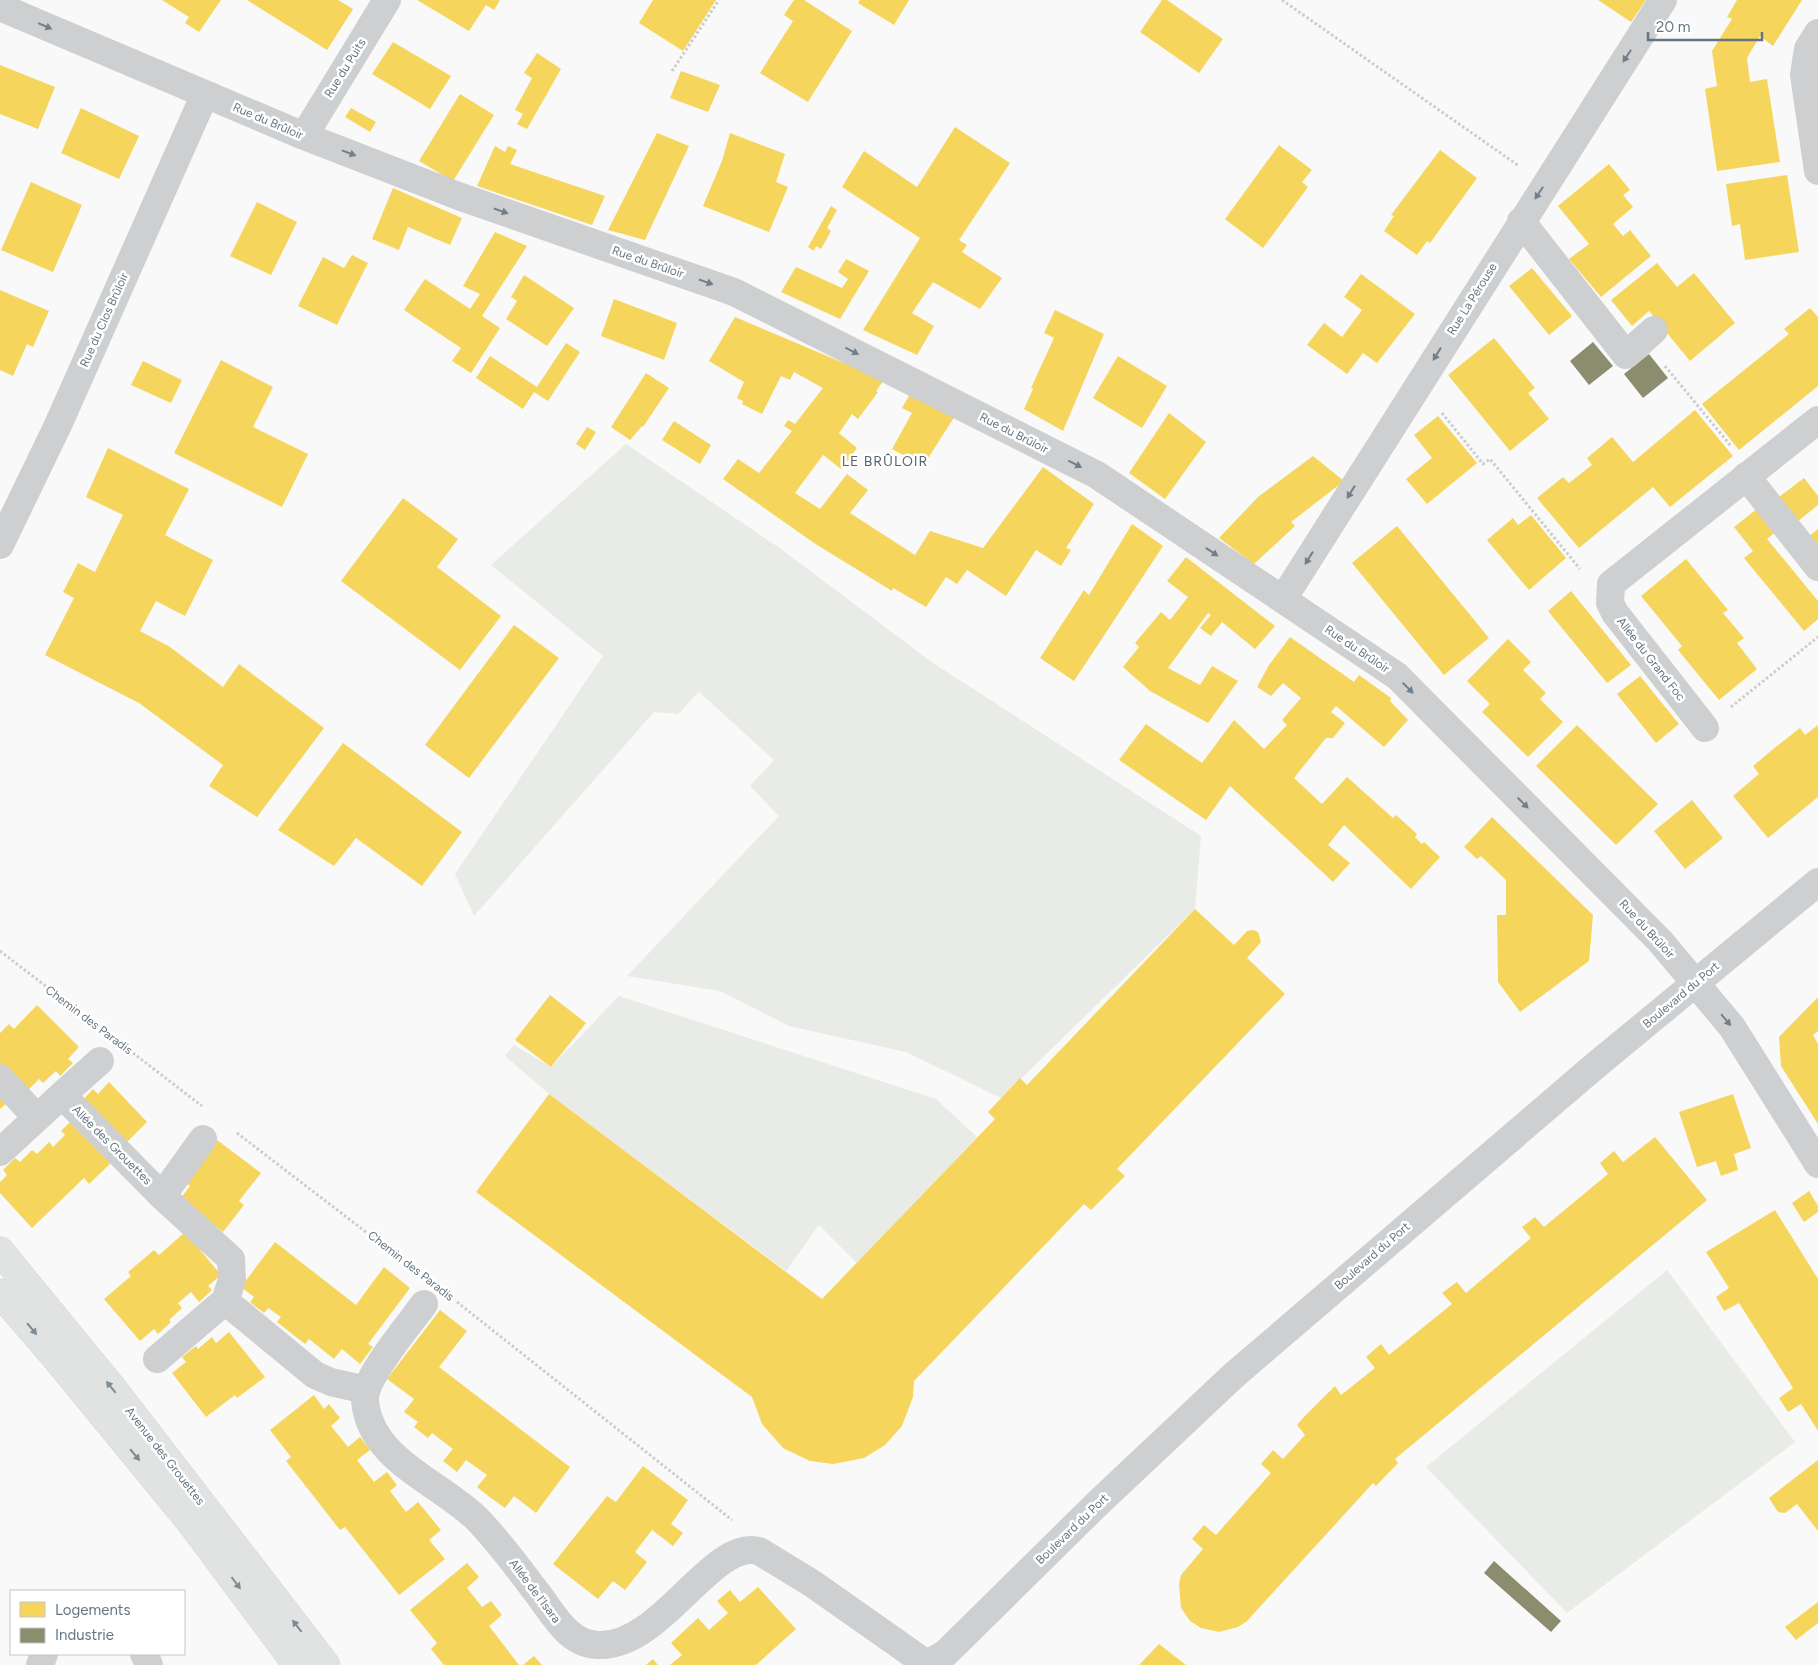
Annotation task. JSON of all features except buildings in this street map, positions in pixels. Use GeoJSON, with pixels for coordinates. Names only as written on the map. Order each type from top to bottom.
{"type":"FeatureCollection","features":[{"type":"Feature","properties":{"kind":"main road","name":"Avenue des Grouettes"},"geometry":{"type":"LineString","coordinates":[[0,1251],[114,1390],[326,1665]]}},
{"type":"Feature","properties":{"kind":"main road","name":"Avenue des Grouettes"},"geometry":{"type":"LineString","coordinates":[[0,1293],[56,1358],[192,1524],[296,1665]]}},
{"type":"Feature","properties":{"kind":"street","name":"Rue du Puits"},"geometry":{"type":"LineString","coordinates":[[304,136],[387,0]]}},
{"type":"Feature","properties":{"kind":"street","name":"Rue La Pérouse"},"geometry":{"type":"LineString","coordinates":[[1283,599],[1521,221],[1663,0]]}},
{"type":"Feature","properties":{"kind":"street","name":"Rue du Brûloir"},"geometry":{"type":"LineString","coordinates":[[0,7],[304,136],[461,197],[734,292],[1097,475],[1397,676],[1648,928],[1732,1027],[1754,1059],[1818,1164]]}},
{"type":"Feature","properties":{"kind":"street"},"geometry":{"type":"LineString","coordinates":[[1818,33],[1808,49],[1804,75],[1818,171]]}},
{"type":"Feature","properties":{"kind":"street","name":"Rue du Clos Brûloir"},"geometry":{"type":"LineString","coordinates":[[0,545],[58,425],[205,94]]}},
{"type":"Feature","properties":{"kind":"street"},"geometry":{"type":"LineString","coordinates":[[1521,221],[1626,355],[1649,335]]}},
{"type":"Feature","properties":{"kind":"street"},"geometry":{"type":"LineString","coordinates":[[1610,588],[1615,579],[1818,420]]}},
{"type":"Feature","properties":{"kind":"street"},"geometry":{"type":"LineString","coordinates":[[1749,474],[1818,566]]}},
{"type":"Feature","properties":{"kind":"street","name":"Allée du Grand Foc"},"geometry":{"type":"LineString","coordinates":[[1610,588],[1610,602],[1615,613],[1705,728]]}},
{"type":"Feature","properties":{"kind":"street","name":"Boulevard du Port"},"geometry":{"type":"LineString","coordinates":[[933,1663],[1233,1376],[1596,1065],[1818,882]]}},
{"type":"Feature","properties":{"kind":"street","name":"Allée des Grouettes"},"geometry":{"type":"LineString","coordinates":[[0,1152],[100,1061]]}},
{"type":"Feature","properties":{"kind":"street"},"geometry":{"type":"LineString","coordinates":[[0,1078],[37,1118]]}},
{"type":"Feature","properties":{"kind":"street","name":"Allée des Grouettes"},"geometry":{"type":"LineString","coordinates":[[62,1095],[162,1196],[231,1259],[232,1280],[225,1301]]}},
{"type":"Feature","properties":{"kind":"street","name":"Allée des Grouettes"},"geometry":{"type":"LineString","coordinates":[[162,1196],[203,1139]]}},
{"type":"Feature","properties":{"kind":"street"},"geometry":{"type":"LineString","coordinates":[[157,1359],[225,1301],[315,1376],[331,1382],[366,1390],[370,1378],[424,1304]]}},
{"type":"Feature","properties":{"kind":"street","name":"Allée de l'Isara"},"geometry":{"type":"LineString","coordinates":[[366,1390],[366,1408],[382,1442],[412,1470],[475,1518],[504,1550],[560,1624],[570,1635],[581,1641],[597,1645],[612,1645],[629,1639],[648,1628],[728,1556],[750,1548]]}},
{"type":"Feature","properties":{"kind":"street"},"geometry":{"type":"LineString","coordinates":[[750,1548],[759,1551],[813,1584],[933,1663]]}},
{"type":"Feature","properties":{"kind":"path"},"geometry":{"type":"LineString","coordinates":[[672,71],[719,0]]}},
{"type":"Feature","properties":{"kind":"path"},"geometry":{"type":"LineString","coordinates":[[1282,0],[1545,184]]}},
{"type":"Feature","properties":{"kind":"path"},"geometry":{"type":"LineString","coordinates":[[1649,335],[1749,474]]}},
{"type":"Feature","properties":{"kind":"path"},"geometry":{"type":"LineString","coordinates":[[1436,406],[1483,464],[1490,459],[1592,583],[1610,588]]}},
{"type":"Feature","properties":{"kind":"path"},"geometry":{"type":"LineString","coordinates":[[1705,728],[1818,637]]}},
{"type":"Feature","properties":{"kind":"path","name":"Chemin des Paradis"},"geometry":{"type":"LineString","coordinates":[[0,951],[102,1029]]}},
{"type":"Feature","properties":{"kind":"path","name":"Chemin des Paradis"},"geometry":{"type":"LineString","coordinates":[[125,1047],[203,1107]]}},
{"type":"Feature","properties":{"kind":"path","name":"Chemin des Paradis"},"geometry":{"type":"LineString","coordinates":[[234,1131],[422,1274]]}},
{"type":"Feature","properties":{"kind":"path","name":"Chemin des Paradis"},"geometry":{"type":"LineString","coordinates":[[453,1299],[743,1528],[750,1548]]}},
{"type":"Feature","properties":{"kind":"shaded area"},"geometry":{"type":"Polygon","coordinates":[[[626,444],[781,549],[933,663],[1201,836],[1195,909],[1001,1098],[906,1052],[789,1026],[720,991],[627,976],[779,816],[750,786],[774,760],[699,692],[678,714],[654,712],[474,916],[455,874],[603,656],[491,565],[626,444]]]}},
{"type":"Feature","properties":{"kind":"shaded area"},"geometry":{"type":"Polygon","coordinates":[[[619,996],[936,1099],[977,1137],[857,1263],[819,1225],[786,1271],[549,1094],[505,1056],[514,1045],[551,1067],[619,996]]]}},
{"type":"Feature","properties":{"kind":"shaded area"},"geometry":{"type":"Polygon","coordinates":[[[1667,1270],[1795,1442],[1567,1613],[1426,1467],[1667,1270]]]}},
{"type":"Feature","properties":{"kind":"district","name":"LE BRÛLOIR"},"geometry":{"type":"Point","coordinates":[885,461]}}]}
